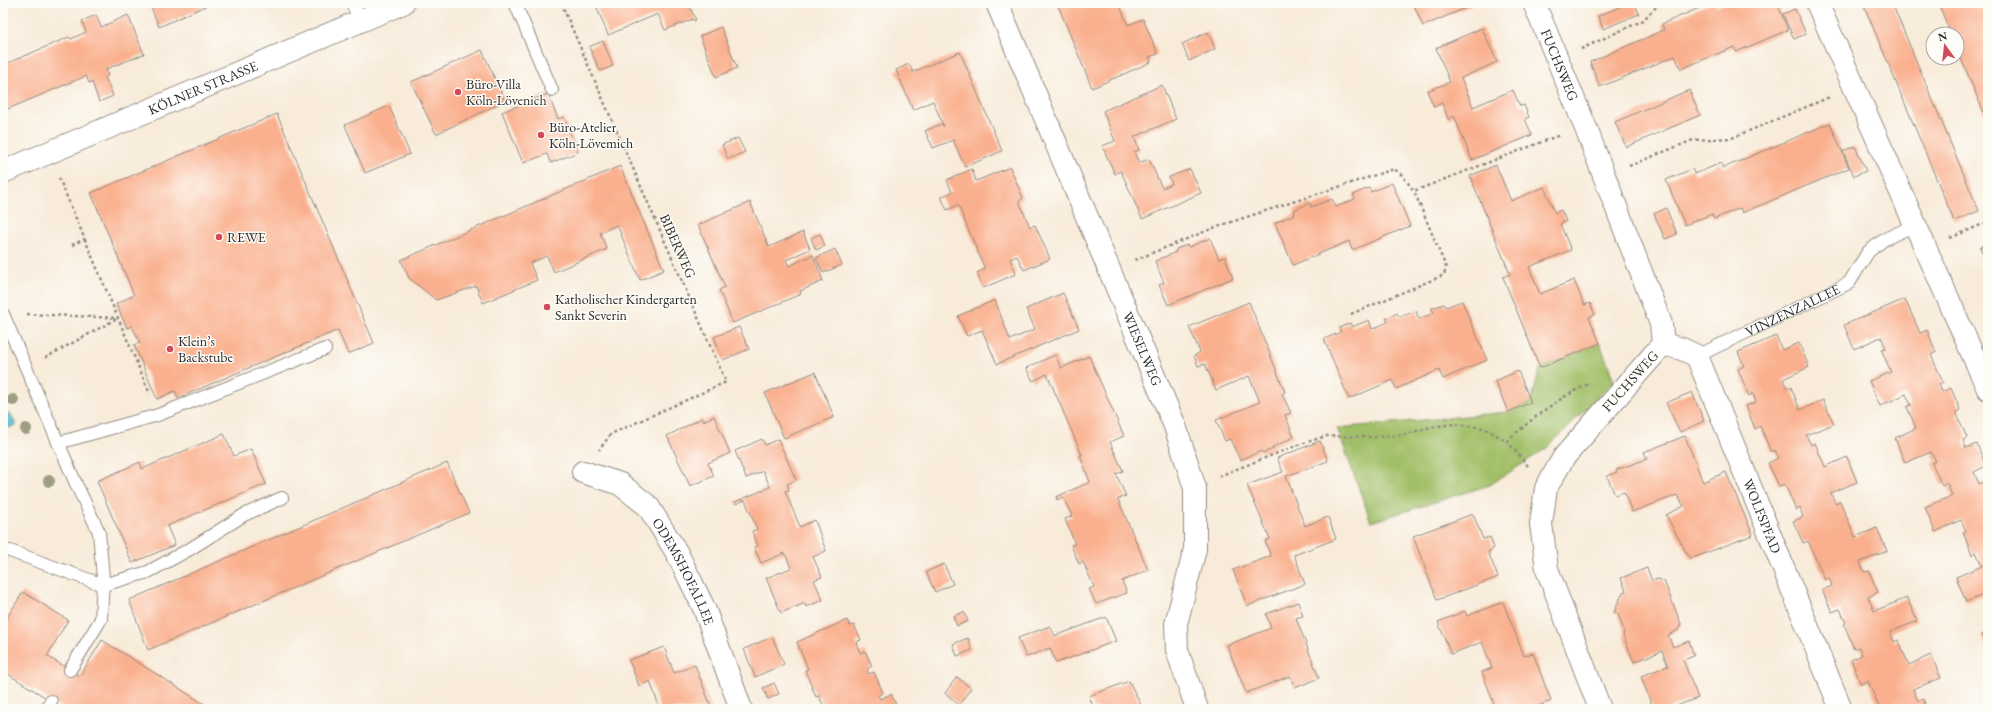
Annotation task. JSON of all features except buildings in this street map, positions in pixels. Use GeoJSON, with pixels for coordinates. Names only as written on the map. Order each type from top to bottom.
{"type":"FeatureCollection","features":[{"type":"Feature","properties":{"kind":"street","name":"KÖLNER STRASSE"},"geometry":{"type":"LineString","coordinates":[[3,172],[49,153],[356,12],[403,3]]}},
{"type":"Feature","properties":{"kind":"street","name":"WIESELWEG"},"geometry":{"type":"LineString","coordinates":[[997,3],[1175,426],[1195,488],[1196,549],[1176,624],[1177,650],[1197,709]]}},
{"type":"Feature","properties":{"kind":"street","name":"FUCHSWEG"},"geometry":{"type":"LineString","coordinates":[[1534,3],[1662,324],[1663,344],[1564,457],[1546,488],[1541,524],[1547,569],[1600,709]]}},
{"type":"Feature","properties":{"kind":"street"},"geometry":{"type":"LineString","coordinates":[[1817,3],[1988,389]]}},
{"type":"Feature","properties":{"kind":"street"},"geometry":{"type":"LineString","coordinates":[[1663,344],[1682,349],[1697,356]]}},
{"type":"Feature","properties":{"kind":"street","name":"WOLFSPFAD"},"geometry":{"type":"LineString","coordinates":[[1697,356],[1841,709]]}},
{"type":"Feature","properties":{"kind":"street","name":"ODEMSHOFALLEE"},"geometry":{"type":"LineString","coordinates":[[583,472],[620,484],[648,506],[677,553],[704,608],[741,709]]}},
{"type":"Feature","properties":{"kind":"lane"},"geometry":{"type":"LineString","coordinates":[[515,3],[552,90]]}},
{"type":"Feature","properties":{"kind":"lane","name":"VINZENZALLEE"},"geometry":{"type":"LineString","coordinates":[[1697,356],[1849,283],[1868,252],[1885,239],[1915,225]]}},
{"type":"Feature","properties":{"kind":"lane"},"geometry":{"type":"LineString","coordinates":[[3,315],[76,484],[99,532],[103,585],[101,619],[70,670]]}},
{"type":"Feature","properties":{"kind":"lane"},"geometry":{"type":"LineString","coordinates":[[58,443],[158,415],[325,349]]}},
{"type":"Feature","properties":{"kind":"lane"},"geometry":{"type":"LineString","coordinates":[[10,551],[103,585],[148,572],[190,549],[244,515],[282,498]]}},
{"type":"Feature","properties":{"kind":"path","name":"BIBERWEG"},"geometry":{"type":"LineString","coordinates":[[561,3],[726,382],[611,434],[583,472]]}},
{"type":"Feature","properties":{"kind":"path"},"geometry":{"type":"LineString","coordinates":[[1557,60],[1642,21],[1660,3]]}},
{"type":"Feature","properties":{"kind":"path"},"geometry":{"type":"LineString","coordinates":[[1604,177],[1693,140],[1732,138],[1854,87]]}},
{"type":"Feature","properties":{"kind":"path"},"geometry":{"type":"LineString","coordinates":[[1414,191],[1584,126]]}},
{"type":"Feature","properties":{"kind":"path"},"geometry":{"type":"LineString","coordinates":[[49,153],[158,415]]}},
{"type":"Feature","properties":{"kind":"path"},"geometry":{"type":"LineString","coordinates":[[1109,270],[1216,227],[1394,169],[1402,175],[1414,191],[1446,267],[1444,275],[1351,314]]}},
{"type":"Feature","properties":{"kind":"path"},"geometry":{"type":"LineString","coordinates":[[1926,248],[1988,222]]}},
{"type":"Feature","properties":{"kind":"path"},"geometry":{"type":"LineString","coordinates":[[72,244],[85,239]]}},
{"type":"Feature","properties":{"kind":"path"},"geometry":{"type":"LineString","coordinates":[[3,315],[34,314],[118,318]]}},
{"type":"Feature","properties":{"kind":"path"},"geometry":{"type":"LineString","coordinates":[[25,366],[51,355],[118,318]]}},
{"type":"Feature","properties":{"kind":"path"},"geometry":{"type":"LineString","coordinates":[[1506,441],[1535,417],[1571,392],[1592,382],[1617,395]]}},
{"type":"Feature","properties":{"kind":"path"},"geometry":{"type":"LineString","coordinates":[[1195,488],[1231,470],[1326,436],[1374,437],[1403,435],[1431,426],[1454,424],[1484,428],[1506,441],[1546,488]]}},
{"type":"Feature","properties":{"kind":"green space"},"geometry":{"type":"Polygon","coordinates":[[[1600,343],[1614,381],[1547,448],[1490,485],[1371,522],[1337,428],[1508,412],[1531,402],[1540,368],[1600,343]]]}},
{"type":"Feature","properties":{"kind":"water"},"geometry":{"type":"Polygon","coordinates":[[[10,413],[16,425],[3,430],[3,416],[10,413]]]}},
{"type":"Feature","properties":{"kind":"place","name":"Büro-Villa Köln-Lövenich"},"geometry":{"type":"Point","coordinates":[458,92]}},
{"type":"Feature","properties":{"kind":"place","name":"Büro-Atelier Köln-Lövemich"},"geometry":{"type":"Point","coordinates":[541,135]}},
{"type":"Feature","properties":{"kind":"place","name":"REWE"},"geometry":{"type":"Point","coordinates":[219,237]}},
{"type":"Feature","properties":{"kind":"place","name":"Katholischer Kindergarten Sankt Severin"},"geometry":{"type":"Point","coordinates":[547,307]}},
{"type":"Feature","properties":{"kind":"place","name":"Klein’s Backstube"},"geometry":{"type":"Point","coordinates":[170,349]}}]}
